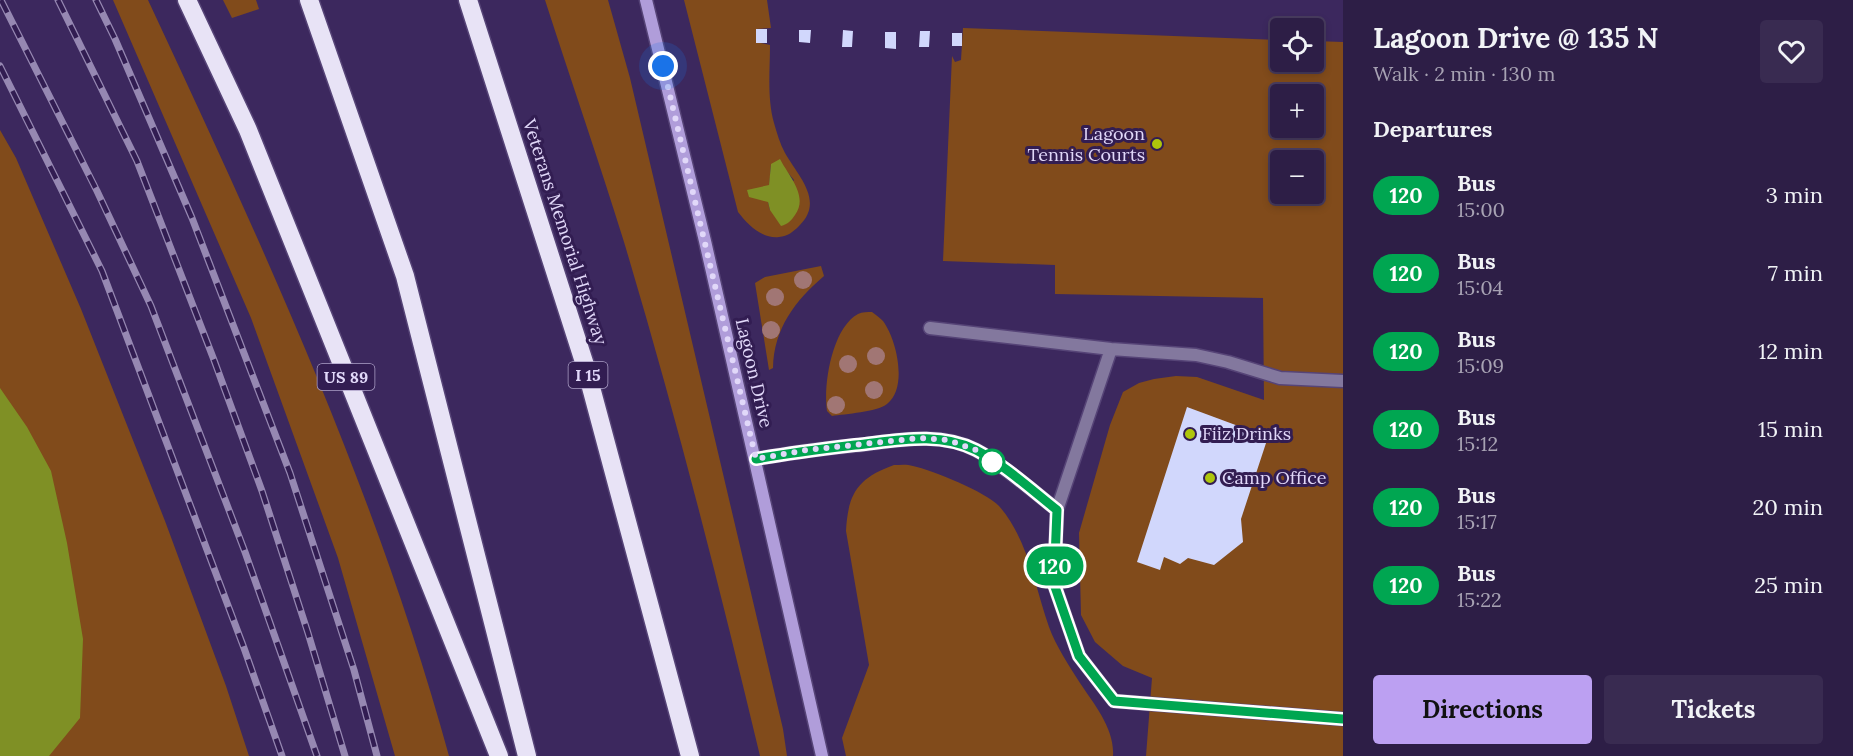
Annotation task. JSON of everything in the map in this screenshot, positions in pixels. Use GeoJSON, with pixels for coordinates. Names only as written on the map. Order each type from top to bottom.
{"type":"FeatureCollection","features":[{"type":"Feature","properties":{"kind":"highway","name":"US 89"},"geometry":{"type":"LineString","coordinates":[[187,0],[248,130],[499,756]]}},
{"type":"Feature","properties":{"kind":"highway"},"geometry":{"type":"LineString","coordinates":[[309,0],[405,276],[527,756]]}},
{"type":"Feature","properties":{"kind":"highway","name":"Veterans Memorial Highway"},"geometry":{"type":"LineString","coordinates":[[468,0],[585,365],[690,756]]}},
{"type":"Feature","properties":{"kind":"street","name":"Lagoon Drive"},"geometry":{"type":"LineString","coordinates":[[646,0],[756,459],[822,756]]}},
{"type":"Feature","properties":{"kind":"lane"},"geometry":{"type":"LineString","coordinates":[[930,328],[1111,349],[1196,355],[1280,378],[1343,381]]}},
{"type":"Feature","properties":{"kind":"lane"},"geometry":{"type":"LineString","coordinates":[[1111,349],[1057,510],[1054,584],[1079,656],[1114,701],[1343,719]]}},
{"type":"Feature","properties":{"kind":"lane"},"geometry":{"type":"LineString","coordinates":[[756,459],[807,450],[920,438],[948,440],[976,450],[1057,510]]}},
{"type":"Feature","properties":{"kind":"shaded area"},"geometry":{"type":"Polygon","coordinates":[[[113,0],[148,0],[275,278],[315,372],[388,562],[449,756],[395,756],[338,558],[251,318],[113,0]]]}},
{"type":"Feature","properties":{"kind":"shaded area"},"geometry":{"type":"Polygon","coordinates":[[[223,0],[256,0],[259,9],[232,18],[223,0]]]}},
{"type":"Feature","properties":{"kind":"shaded area"},"geometry":{"type":"Polygon","coordinates":[[[545,0],[608,0],[630,78],[783,729],[787,756],[760,756],[696,498],[643,306],[545,0]]]}},
{"type":"Feature","properties":{"kind":"shaded area"},"geometry":{"type":"Polygon","coordinates":[[[684,0],[767,0],[771,28],[756,29],[756,42],[770,45],[770,94],[774,123],[783,150],[807,189],[810,207],[806,217],[797,228],[788,235],[779,237],[761,233],[738,212],[684,0]],[[771,164],[768,202],[770,210],[794,180],[784,168],[771,164]]]}},
{"type":"Feature","properties":{"kind":"shaded area"},"geometry":{"type":"Polygon","coordinates":[[[963,28],[1270,40],[1270,72],[1324,72],[1324,41],[1343,42],[1343,756],[1146,756],[1152,678],[1123,666],[1095,642],[1081,615],[1079,533],[1110,425],[1123,392],[1139,383],[1154,379],[1176,376],[1197,377],[1264,400],[1263,298],[1055,294],[1055,265],[943,261],[952,56],[955,62],[961,60],[963,28]]]}},
{"type":"Feature","properties":{"kind":"shaded area"},"geometry":{"type":"Polygon","coordinates":[[[0,130],[16,158],[81,309],[165,521],[226,686],[249,756],[0,756],[0,130]]]}},
{"type":"Feature","properties":{"kind":"shaded area"},"geometry":{"type":"Polygon","coordinates":[[[780,159],[796,186],[800,200],[794,217],[781,226],[770,210],[768,202],[749,197],[747,190],[769,185],[771,164],[780,159]]]}},
{"type":"Feature","properties":{"kind":"shaded area"},"geometry":{"type":"Polygon","coordinates":[[[821,266],[824,276],[795,306],[782,328],[777,340],[773,368],[769,370],[755,283],[765,277],[821,266]]]}},
{"type":"Feature","properties":{"kind":"shaded area"},"geometry":{"type":"Polygon","coordinates":[[[872,312],[883,321],[888,329],[896,351],[899,376],[897,387],[893,397],[882,407],[832,416],[827,411],[826,387],[836,344],[849,321],[860,313],[872,312]]]}},
{"type":"Feature","properties":{"kind":"shaded area"},"geometry":{"type":"Polygon","coordinates":[[[0,388],[27,427],[51,471],[67,543],[83,639],[80,718],[49,756],[0,756],[0,388]]]}},
{"type":"Feature","properties":{"kind":"shaded area"},"geometry":{"type":"Polygon","coordinates":[[[894,465],[922,468],[971,488],[992,500],[1009,519],[1030,564],[1052,634],[1067,663],[1107,727],[1111,736],[1113,756],[846,756],[842,738],[869,665],[846,531],[847,518],[849,506],[857,489],[872,475],[894,465]]]}},
{"type":"Feature","properties":{"kind":"building"},"geometry":{"type":"Polygon","coordinates":[[[756,29],[767,29],[767,43],[756,43],[756,29]]]}},
{"type":"Feature","properties":{"kind":"building"},"geometry":{"type":"Polygon","coordinates":[[[799,30],[811,30],[810,43],[799,42],[799,30]]]}},
{"type":"Feature","properties":{"kind":"building"},"geometry":{"type":"Polygon","coordinates":[[[843,30],[853,31],[852,47],[842,47],[843,30]]]}},
{"type":"Feature","properties":{"kind":"building"},"geometry":{"type":"Polygon","coordinates":[[[920,31],[930,31],[929,47],[919,47],[920,31]]]}},
{"type":"Feature","properties":{"kind":"building"},"geometry":{"type":"Polygon","coordinates":[[[885,32],[896,32],[896,49],[885,48],[885,32]]]}},
{"type":"Feature","properties":{"kind":"building"},"geometry":{"type":"Polygon","coordinates":[[[952,33],[962,33],[962,46],[952,46],[952,33]]]}},
{"type":"Feature","properties":{"kind":"building","name":"Camp Office"},"geometry":{"type":"Polygon","coordinates":[[[1187,407],[1268,437],[1241,519],[1243,542],[1214,565],[1188,558],[1180,564],[1164,557],[1160,570],[1137,562],[1187,407]]]}},
{"type":"Feature","properties":{"kind":"railway"},"geometry":{"type":"LineString","coordinates":[[1,0],[97,191],[151,306],[245,552],[317,756]]}},
{"type":"Feature","properties":{"kind":"railway"},"geometry":{"type":"LineString","coordinates":[[58,0],[137,161],[214,360],[262,491],[345,756]]}},
{"type":"Feature","properties":{"kind":"railway"},"geometry":{"type":"LineString","coordinates":[[96,0],[192,218],[290,473],[354,670],[377,756]]}},
{"type":"Feature","properties":{"kind":"railway"},"geometry":{"type":"LineString","coordinates":[[0,66],[102,271],[244,648],[282,756]]}},
{"type":"Feature","properties":{"kind":"bus line","name":"120"},"geometry":{"type":"LineString","coordinates":[[756,459],[807,450],[920,438],[948,440],[976,450],[1057,510],[1054,584],[1079,656],[1114,701],[1343,719]]}},
{"type":"Feature","properties":{"kind":"place","name":"Lagoon Tennis Courts"},"geometry":{"type":"Point","coordinates":[1157,144]}},
{"type":"Feature","properties":{"kind":"place","name":"Fiiz Drinks"},"geometry":{"type":"Point","coordinates":[1190,434]}},
{"type":"Feature","properties":{"kind":"place","name":"Camp Office"},"geometry":{"type":"Point","coordinates":[1210,478]}},
{"type":"Feature","properties":{"kind":"route"},"geometry":{"type":"LineString","coordinates":[[663,66],[756,459],[807,450],[920,438],[948,440],[976,450],[996,465],[992,462]]}}]}
